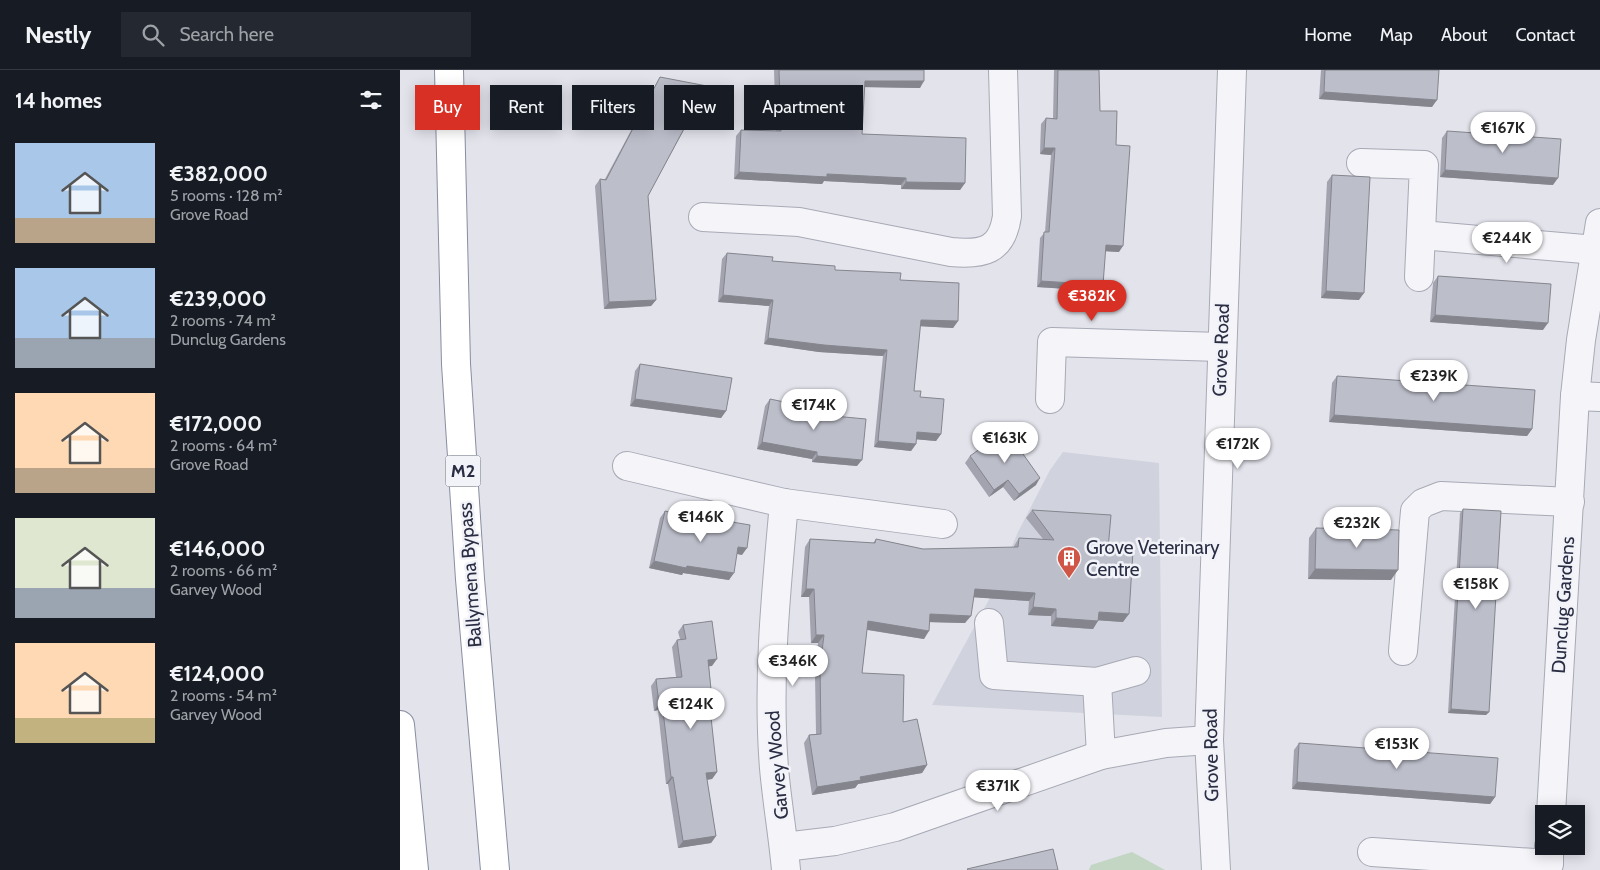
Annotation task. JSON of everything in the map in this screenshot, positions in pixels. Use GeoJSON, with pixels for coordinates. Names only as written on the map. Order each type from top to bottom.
{"type":"FeatureCollection","features":[{"type":"Feature","properties":{"kind":"highway","name":"Ballymena Bypass"},"geometry":{"type":"LineString","coordinates":[[449,70],[456,364],[470,580],[495,870]]}},
{"type":"Feature","properties":{"kind":"highway"},"geometry":{"type":"LineString","coordinates":[[400,725],[414,870]]}},
{"type":"Feature","properties":{"kind":"street"},"geometry":{"type":"LineString","coordinates":[[703,217],[799,222],[951,252],[975,253],[991,248],[1001,238],[1007,216],[1003,70]]}},
{"type":"Feature","properties":{"kind":"street","name":"Grove Road"},"geometry":{"type":"LineString","coordinates":[[1216,870],[1209,740],[1232,70]]}},
{"type":"Feature","properties":{"kind":"street"},"geometry":{"type":"LineString","coordinates":[[1362,162],[1424,165],[1419,277]]}},
{"type":"Feature","properties":{"kind":"street","name":"Dunclug Gardens"},"geometry":{"type":"LineString","coordinates":[[1552,805],[1570,502],[1588,396],[1596,250],[1600,223]]}},
{"type":"Feature","properties":{"kind":"street"},"geometry":{"type":"LineString","coordinates":[[1421,235],[1596,250]]}},
{"type":"Feature","properties":{"kind":"street"},"geometry":{"type":"LineString","coordinates":[[1050,399],[1052,342],[1221,347]]}},
{"type":"Feature","properties":{"kind":"street"},"geometry":{"type":"LineString","coordinates":[[627,466],[784,503],[943,524]]}},
{"type":"Feature","properties":{"kind":"street"},"geometry":{"type":"LineString","coordinates":[[1403,651],[1415,511],[1423,503],[1441,496],[1570,502]]}},
{"type":"Feature","properties":{"kind":"street","name":"Garvey Wood"},"geometry":{"type":"LineString","coordinates":[[784,503],[772,626],[772,698],[774,768],[785,858],[835,841],[895,827],[1101,755],[1166,743],[1209,740]]}},
{"type":"Feature","properties":{"kind":"street"},"geometry":{"type":"LineString","coordinates":[[990,623],[994,675],[1097,682],[1136,671]]}},
{"type":"Feature","properties":{"kind":"street"},"geometry":{"type":"LineString","coordinates":[[1097,682],[1101,755]]}},
{"type":"Feature","properties":{"kind":"street"},"geometry":{"type":"LineString","coordinates":[[1372,852],[1433,863],[1549,864],[1550,855]]}},
{"type":"Feature","properties":{"kind":"shaded area"},"geometry":{"type":"Polygon","coordinates":[[[1063,452],[1159,463],[1162,717],[932,705],[991,596],[1018,532],[1050,470],[1063,452]]]}},
{"type":"Feature","properties":{"kind":"green space"},"geometry":{"type":"Polygon","coordinates":[[[1132,852],[1165,870],[1089,870],[1091,865],[1132,852]]]}},
{"type":"Feature","properties":{"kind":"building"},"geometry":{"type":"Polygon","coordinates":[[[779,70],[924,70],[924,81],[865,81],[863,116],[863,85],[779,85],[779,70]]]}},
{"type":"Feature","properties":{"kind":"building"},"geometry":{"type":"Polygon","coordinates":[[[1058,70],[1099,70],[1100,111],[1117,111],[1116,145],[1130,146],[1123,246],[1106,245],[1103,285],[1041,281],[1044,232],[1049,232],[1055,148],[1044,148],[1046,118],[1057,119],[1058,70]]]}},
{"type":"Feature","properties":{"kind":"building"},"geometry":{"type":"Polygon","coordinates":[[[1325,70],[1439,70],[1437,100],[1324,92],[1325,70]]]}},
{"type":"Feature","properties":{"kind":"building"},"geometry":{"type":"Polygon","coordinates":[[[660,77],[702,85],[664,85],[664,130],[683,130],[648,196],[656,300],[609,302],[600,179],[606,180],[632,130],[654,130],[654,88],[660,77]]]}},
{"type":"Feature","properties":{"kind":"building"},"geometry":{"type":"Polygon","coordinates":[[[741,130],[862,130],[862,134],[966,138],[965,183],[906,182],[906,178],[827,174],[827,177],[739,172],[741,130]]]}},
{"type":"Feature","properties":{"kind":"building"},"geometry":{"type":"Polygon","coordinates":[[[1447,131],[1561,139],[1558,178],[1445,170],[1447,131]]]}},
{"type":"Feature","properties":{"kind":"building"},"geometry":{"type":"Polygon","coordinates":[[[1332,175],[1370,177],[1364,293],[1326,291],[1332,175]]]}},
{"type":"Feature","properties":{"kind":"building"},"geometry":{"type":"Polygon","coordinates":[[[727,253],[773,257],[772,261],[835,266],[835,270],[901,273],[900,280],[959,283],[958,321],[921,320],[914,391],[921,391],[920,397],[944,399],[941,434],[917,432],[916,444],[878,441],[887,350],[768,338],[773,300],[723,295],[727,253]]]}},
{"type":"Feature","properties":{"kind":"building"},"geometry":{"type":"Polygon","coordinates":[[[1438,276],[1551,284],[1548,323],[1435,315],[1438,276]]]}},
{"type":"Feature","properties":{"kind":"building"},"geometry":{"type":"Polygon","coordinates":[[[640,364],[732,378],[726,411],[635,399],[640,364]]]}},
{"type":"Feature","properties":{"kind":"building"},"geometry":{"type":"Polygon","coordinates":[[[1337,376],[1535,390],[1532,429],[1334,415],[1337,376]]]}},
{"type":"Feature","properties":{"kind":"building"},"geometry":{"type":"Polygon","coordinates":[[[770,399],[813,408],[812,414],[866,419],[862,460],[817,456],[817,452],[762,442],[770,399]]]}},
{"type":"Feature","properties":{"kind":"building"},"geometry":{"type":"Polygon","coordinates":[[[1006,430],[1040,478],[1019,494],[1008,480],[994,490],[970,456],[1006,430]]]}},
{"type":"Feature","properties":{"kind":"building"},"geometry":{"type":"Polygon","coordinates":[[[1463,509],[1501,511],[1489,712],[1451,709],[1463,509]]]}},
{"type":"Feature","properties":{"kind":"building"},"geometry":{"type":"Polygon","coordinates":[[[1032,510],[1111,515],[1108,549],[1133,551],[1129,614],[1099,612],[1098,621],[1056,618],[1056,609],[1033,607],[1035,593],[975,589],[971,616],[930,614],[929,631],[868,621],[862,673],[904,675],[903,722],[917,719],[927,765],[860,777],[861,780],[817,787],[809,735],[821,734],[820,667],[824,635],[816,635],[814,589],[806,589],[810,539],[875,543],[876,539],[923,549],[1018,547],[1019,538],[1054,540],[1032,510]]]}},
{"type":"Feature","properties":{"kind":"building"},"geometry":{"type":"Polygon","coordinates":[[[665,511],[713,522],[714,519],[750,525],[747,548],[738,547],[734,573],[687,566],[686,568],[654,561],[665,511]]]}},
{"type":"Feature","properties":{"kind":"building"},"geometry":{"type":"Polygon","coordinates":[[[1316,528],[1399,530],[1398,570],[1315,569],[1316,528]]]}},
{"type":"Feature","properties":{"kind":"building"},"geometry":{"type":"Polygon","coordinates":[[[712,621],[717,659],[708,660],[712,699],[709,699],[717,772],[706,773],[716,836],[683,841],[673,777],[671,777],[662,703],[659,704],[656,679],[682,677],[677,640],[686,639],[683,625],[712,621]]]}},
{"type":"Feature","properties":{"kind":"building"},"geometry":{"type":"Polygon","coordinates":[[[1299,743],[1498,758],[1495,797],[1297,782],[1299,743]]]}},
{"type":"Feature","properties":{"kind":"building"},"geometry":{"type":"Polygon","coordinates":[[[1053,849],[1058,870],[967,869],[1053,849]]]}},
{"type":"Feature","properties":{"kind":"place","name":"Grove Veterinary Centre"},"geometry":{"type":"Point","coordinates":[1069,579]}}]}
